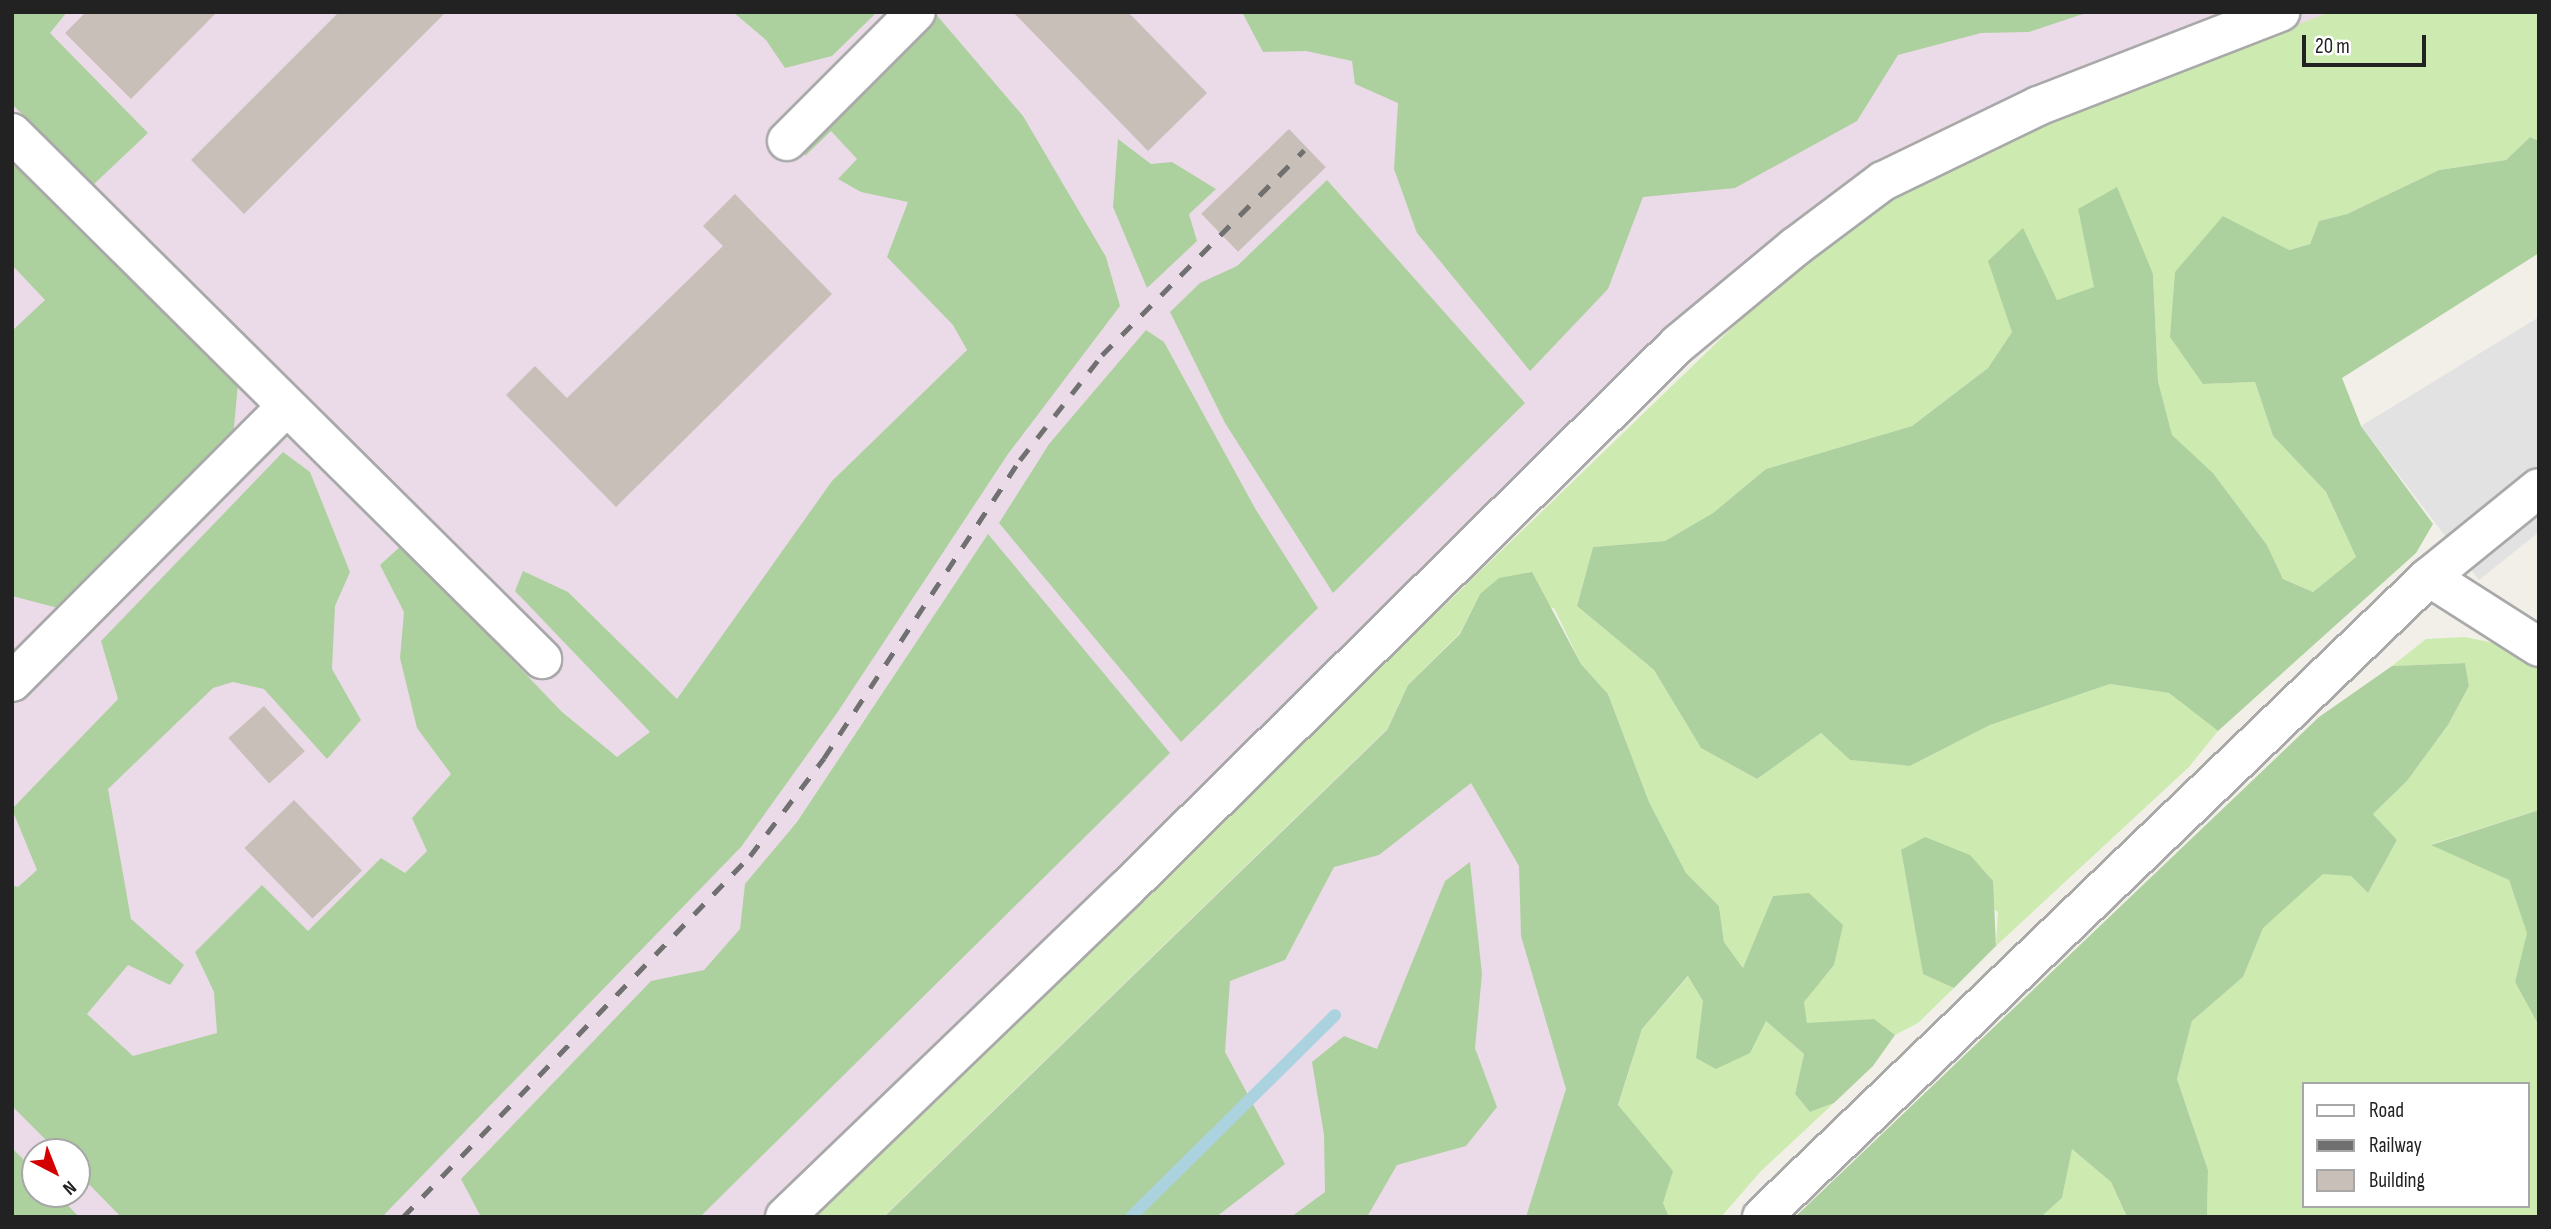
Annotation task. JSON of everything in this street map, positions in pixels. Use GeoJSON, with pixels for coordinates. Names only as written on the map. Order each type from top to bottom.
{"type":"FeatureCollection","features":[{"type":"Feature","properties":{"kind":"lane"},"geometry":{"type":"LineString","coordinates":[[787,141],[915,12]]}},
{"type":"Feature","properties":{"kind":"lane"},"geometry":{"type":"LineString","coordinates":[[785,1217],[1195,822],[1678,344],[1795,247],[1883,181],[2038,106],[2280,12]]}},
{"type":"Feature","properties":{"kind":"lane"},"geometry":{"type":"LineString","coordinates":[[12,134],[542,659]]}},
{"type":"Feature","properties":{"kind":"lane"},"geometry":{"type":"LineString","coordinates":[[12,682],[286,407]]}},
{"type":"Feature","properties":{"kind":"lane"},"geometry":{"type":"LineString","coordinates":[[1762,1217],[2428,577],[2539,488]]}},
{"type":"Feature","properties":{"kind":"lane"},"geometry":{"type":"LineString","coordinates":[[2428,577],[2539,647]]}},
{"type":"Feature","properties":{"kind":"shaded area"},"geometry":{"type":"Polygon","coordinates":[[[12,12],[2375,12],[1698,305],[783,1217],[12,1217],[12,12]]]}},
{"type":"Feature","properties":{"kind":"shaded area"},"geometry":{"type":"Polygon","coordinates":[[[2539,317],[2539,532],[2479,580],[2361,426],[2539,317]]]}},
{"type":"Feature","properties":{"kind":"shaded area"},"geometry":{"type":"Polygon","coordinates":[[[1506,614],[1623,1217],[883,1217],[1506,614]]]}},
{"type":"Feature","properties":{"kind":"green space"},"geometry":{"type":"Polygon","coordinates":[[[12,12],[67,12],[50,33],[148,133],[92,186],[12,104],[12,12]]]}},
{"type":"Feature","properties":{"kind":"green space"},"geometry":{"type":"Polygon","coordinates":[[[733,12],[877,12],[832,56],[785,68],[766,40],[733,12]]]}},
{"type":"Feature","properties":{"kind":"green space"},"geometry":{"type":"Polygon","coordinates":[[[934,12],[1023,116],[1106,257],[1120,306],[1008,454],[837,713],[741,847],[382,1217],[121,1217],[91,1186],[91,1138],[44,1138],[12,1106],[12,885],[18,887],[37,870],[12,809],[118,699],[101,641],[283,452],[310,472],[350,572],[335,606],[332,669],[361,720],[327,759],[264,689],[233,682],[213,688],[108,789],[131,919],[184,965],[170,985],[128,965],[87,1014],[133,1056],[217,1033],[214,992],[195,952],[262,885],[308,931],[381,858],[405,873],[427,851],[412,818],[451,774],[417,728],[400,658],[404,612],[380,565],[402,545],[562,712],[617,757],[650,732],[515,591],[523,571],[568,592],[677,699],[832,481],[967,350],[953,325],[887,257],[908,202],[861,192],[838,179],[857,159],[831,131],[805,156],[801,136],[934,12]]]}},
{"type":"Feature","properties":{"kind":"green space"},"geometry":{"type":"Polygon","coordinates":[[[1242,12],[2089,12],[2029,32],[1981,33],[1898,55],[1857,121],[1735,188],[1643,197],[1608,289],[1530,371],[1417,233],[1394,169],[1398,103],[1355,84],[1352,61],[1306,51],[1263,52],[1242,12]]]}},
{"type":"Feature","properties":{"kind":"green space"},"geometry":{"type":"Polygon","coordinates":[[[2330,12],[2539,12],[2539,141],[2530,137],[2506,160],[2439,170],[2347,214],[2319,221],[2310,244],[2288,250],[2223,216],[2203,384],[2255,382],[2273,436],[2326,492],[2356,557],[2313,592],[2283,579],[2267,545],[2213,473],[2172,436],[2158,381],[2153,274],[2078,209],[2095,287],[2057,300],[2012,332],[1988,368],[1912,426],[1766,469],[1713,513],[1665,541],[1593,547],[1577,606],[1654,670],[1701,748],[1757,779],[1821,733],[1850,760],[1910,766],[1990,725],[2110,684],[2169,693],[2218,731],[2189,767],[1996,946],[1998,912],[1901,850],[1923,973],[1954,988],[1918,1023],[1895,1035],[1874,1019],[1807,1024],[1803,1002],[1834,965],[1773,896],[1744,969],[1724,942],[1719,906],[1686,873],[1649,802],[1608,694],[1581,664],[1554,608],[1480,594],[1460,633],[1408,685],[1387,729],[883,1217],[811,1217],[1764,297],[1892,196],[2046,121],[2330,12]]]}},
{"type":"Feature","properties":{"kind":"green space"},"geometry":{"type":"Polygon","coordinates":[[[2530,137],[2539,141],[2539,253],[2342,378],[2361,426],[2433,524],[2416,553],[2218,731],[2169,693],[2110,684],[1990,725],[1910,766],[1850,760],[1821,733],[1757,779],[1701,748],[1654,670],[1577,606],[1593,547],[1665,541],[1713,513],[1766,469],[1912,426],[1988,368],[2012,332],[1988,261],[2023,228],[2057,300],[2094,287],[2078,209],[2117,187],[2153,274],[2158,381],[2172,435],[2213,473],[2267,545],[2283,579],[2313,592],[2356,557],[2326,492],[2273,436],[2255,382],[2203,384],[2170,337],[2175,272],[2223,216],[2289,250],[2310,244],[2319,221],[2347,214],[2439,170],[2506,160],[2530,137]]]}},
{"type":"Feature","properties":{"kind":"green space"},"geometry":{"type":"Polygon","coordinates":[[[1118,139],[1151,164],[1172,162],[1216,189],[1189,214],[1197,241],[1147,288],[1113,207],[1118,139]]]}},
{"type":"Feature","properties":{"kind":"green space"},"geometry":{"type":"Polygon","coordinates":[[[12,153],[238,383],[233,439],[62,609],[12,596],[12,331],[45,300],[12,265],[12,153]]]}},
{"type":"Feature","properties":{"kind":"green space"},"geometry":{"type":"Polygon","coordinates":[[[1327,180],[1525,403],[1333,593],[1225,423],[1170,312],[1200,283],[1237,266],[1327,180]]]}},
{"type":"Feature","properties":{"kind":"green space"},"geometry":{"type":"Polygon","coordinates":[[[1146,330],[1164,342],[1256,510],[1318,608],[1181,742],[999,523],[1049,444],[1146,330]]]}},
{"type":"Feature","properties":{"kind":"green space"},"geometry":{"type":"Polygon","coordinates":[[[988,534],[1170,753],[700,1217],[481,1217],[461,1179],[651,981],[704,970],[740,929],[745,884],[797,822],[988,534]]]}},
{"type":"Feature","properties":{"kind":"green space"},"geometry":{"type":"Polygon","coordinates":[[[1532,572],[1581,664],[1608,694],[1649,802],[1686,873],[1719,906],[1724,942],[1743,968],[1773,896],[1809,893],[1843,925],[1834,965],[1804,1002],[1807,1023],[1874,1019],[1895,1035],[1873,1066],[1834,1103],[1810,1112],[1795,1094],[1804,1054],[1766,1021],[1750,1053],[1716,1069],[1696,1058],[1703,1001],[1688,976],[1642,1029],[1618,1105],[1673,1171],[1663,1203],[1669,1217],[1526,1217],[1566,1089],[1521,936],[1519,866],[1471,783],[1379,855],[1334,867],[1285,960],[1230,981],[1225,1052],[1285,1164],[1216,1217],[884,1217],[1387,730],[1408,685],[1460,634],[1480,594],[1499,578],[1532,572]]]}},
{"type":"Feature","properties":{"kind":"green space"},"geometry":{"type":"Polygon","coordinates":[[[2465,637],[2508,646],[2539,666],[2539,810],[2432,844],[2509,880],[2528,933],[2515,982],[2539,1026],[2539,1217],[2207,1217],[2208,1170],[2177,1079],[2192,1021],[2243,977],[2262,928],[2323,873],[2351,876],[2368,893],[2397,840],[2373,814],[2407,781],[2448,725],[2469,686],[2465,663],[2392,666],[2426,639],[2465,637]]]}},
{"type":"Feature","properties":{"kind":"green space"},"geometry":{"type":"Polygon","coordinates":[[[2465,663],[2469,686],[2448,725],[2407,781],[2373,814],[2397,840],[2368,893],[2351,876],[2323,874],[2263,928],[2243,977],[2192,1021],[2177,1079],[2208,1170],[2207,1217],[2127,1217],[2111,1182],[2072,1149],[2062,1198],[2041,1217],[1795,1217],[2319,717],[2392,666],[2465,663]]]}},
{"type":"Feature","properties":{"kind":"green space"},"geometry":{"type":"Polygon","coordinates":[[[2539,810],[2539,1026],[2515,982],[2527,933],[2509,880],[2431,845],[2539,810]]]}},
{"type":"Feature","properties":{"kind":"green space"},"geometry":{"type":"Polygon","coordinates":[[[1925,837],[1970,855],[1993,881],[1996,946],[1954,988],[1923,974],[1901,850],[1925,837]]]}},
{"type":"Feature","properties":{"kind":"green space"},"geometry":{"type":"Polygon","coordinates":[[[1470,862],[1482,974],[1475,1048],[1497,1107],[1466,1146],[1397,1165],[1367,1217],[1291,1217],[1325,1192],[1324,1135],[1312,1062],[1344,1036],[1377,1049],[1445,881],[1470,862]]]}},
{"type":"Feature","properties":{"kind":"green space"},"geometry":{"type":"Polygon","coordinates":[[[1689,976],[1703,1001],[1766,1021],[1804,1054],[1795,1094],[1810,1112],[1834,1103],[1761,1171],[1721,1217],[1669,1217],[1618,1106],[1642,1029],[1689,976]]]}},
{"type":"Feature","properties":{"kind":"green space"},"geometry":{"type":"Polygon","coordinates":[[[12,1148],[21,1157],[21,1208],[70,1208],[79,1217],[12,1217],[12,1148]]]}},
{"type":"Feature","properties":{"kind":"green space"},"geometry":{"type":"Polygon","coordinates":[[[2071,1148],[2111,1182],[2127,1217],[2041,1217],[2062,1198],[2071,1148]]]}},
{"type":"Feature","properties":{"kind":"building"},"geometry":{"type":"Polygon","coordinates":[[[86,12],[217,12],[131,99],[65,33],[86,12]]]}},
{"type":"Feature","properties":{"kind":"building"},"geometry":{"type":"Polygon","coordinates":[[[339,12],[446,12],[244,214],[191,160],[339,12]]]}},
{"type":"Feature","properties":{"kind":"building"},"geometry":{"type":"Polygon","coordinates":[[[1013,12],[1128,12],[1207,93],[1148,151],[1013,12]]]}},
{"type":"Feature","properties":{"kind":"building"},"geometry":{"type":"Polygon","coordinates":[[[1289,129],[1326,167],[1238,252],[1201,214],[1289,129]]]}},
{"type":"Feature","properties":{"kind":"building"},"geometry":{"type":"Polygon","coordinates":[[[735,194],[832,294],[616,507],[506,395],[535,366],[567,398],[723,246],[703,226],[735,194]]]}},
{"type":"Feature","properties":{"kind":"building"},"geometry":{"type":"Polygon","coordinates":[[[264,706],[305,751],[269,783],[228,738],[264,706]]]}},
{"type":"Feature","properties":{"kind":"building"},"geometry":{"type":"Polygon","coordinates":[[[294,800],[362,870],[312,918],[244,848],[294,800]]]}},
{"type":"Feature","properties":{"kind":"waterway"},"geometry":{"type":"LineString","coordinates":[[1131,1217],[1335,1015]]}},
{"type":"Feature","properties":{"kind":"railway"},"geometry":{"type":"LineString","coordinates":[[403,1217],[750,856],[824,758],[1020,460],[1102,355],[1304,150]]}}]}
